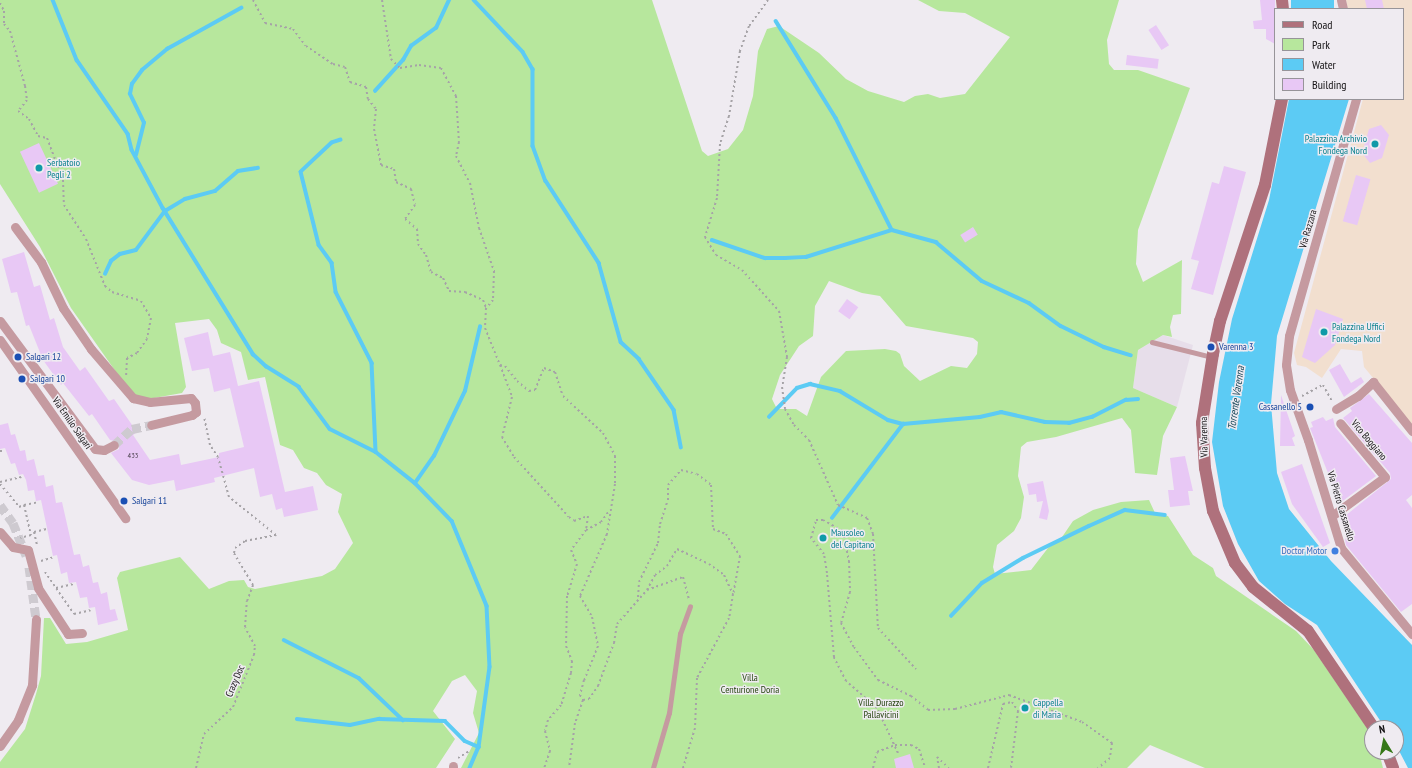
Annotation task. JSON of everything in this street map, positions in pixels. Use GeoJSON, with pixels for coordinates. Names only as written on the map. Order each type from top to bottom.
{"type":"FeatureCollection","features":[{"type":"Feature","properties":{"kind":"street","name":"Via Varenna"},"geometry":{"type":"LineString","coordinates":[[1282,100],[1265,185],[1220,321],[1212,357],[1202,423],[1205,468],[1213,511],[1227,550],[1253,587],[1308,631],[1369,720]]}},
{"type":"Feature","properties":{"kind":"street","name":"Via Razzara"},"geometry":{"type":"LineString","coordinates":[[1286,366],[1289,336],[1356,100]]}},
{"type":"Feature","properties":{"kind":"street"},"geometry":{"type":"LineString","coordinates":[[15,227],[41,262],[63,308],[91,348],[133,398],[150,402],[191,398],[195,403],[196,412],[192,415],[151,425]]}},
{"type":"Feature","properties":{"kind":"street"},"geometry":{"type":"LineString","coordinates":[[0,321],[95,449],[104,450],[114,445]]}},
{"type":"Feature","properties":{"kind":"street","name":"Via Emilio Salgari"},"geometry":{"type":"LineString","coordinates":[[0,340],[125,518]]}},
{"type":"Feature","properties":{"kind":"street","name":"Via Pietro Cassanello"},"geometry":{"type":"LineString","coordinates":[[1286,366],[1293,400],[1333,515],[1341,548],[1412,634]]}},
{"type":"Feature","properties":{"kind":"street"},"geometry":{"type":"LineString","coordinates":[[1336,409],[1358,396],[1373,382],[1412,431]]}},
{"type":"Feature","properties":{"kind":"street","name":"Vico Boggiano"},"geometry":{"type":"LineString","coordinates":[[1333,515],[1385,477],[1340,422]]}},
{"type":"Feature","properties":{"kind":"street"},"geometry":{"type":"LineString","coordinates":[[0,532],[13,546],[28,550],[38,588],[68,634],[82,633]]}},
{"type":"Feature","properties":{"kind":"street"},"geometry":{"type":"LineString","coordinates":[[0,746],[18,720],[32,685],[36,619]]}},
{"type":"Feature","properties":{"kind":"lane"},"geometry":{"type":"LineString","coordinates":[[1152,342],[1212,357]]}},
{"type":"Feature","properties":{"kind":"lane"},"geometry":{"type":"LineString","coordinates":[[653,768],[669,713],[680,634],[690,607]]}},
{"type":"Feature","properties":{"kind":"path"},"geometry":{"type":"LineString","coordinates":[[253,0],[265,23],[293,29],[306,46],[333,64],[346,68],[350,82],[366,87],[368,99],[376,109],[374,129],[381,165],[394,169],[396,182],[411,189],[415,205],[405,219],[417,229],[418,244],[426,255],[431,272],[443,278],[448,291],[466,292],[483,300],[486,308],[486,332],[512,397],[502,437],[514,457],[574,522],[588,516],[586,530]]}},
{"type":"Feature","properties":{"kind":"path"},"geometry":{"type":"LineString","coordinates":[[382,0],[391,60],[400,68],[419,65],[441,68],[456,96],[459,142],[456,156],[470,183],[479,228],[494,271],[493,300],[486,308]]}},
{"type":"Feature","properties":{"kind":"path"},"geometry":{"type":"LineString","coordinates":[[768,0],[749,26],[740,51],[729,116],[720,144],[717,198],[705,237],[716,255],[742,270],[779,311],[787,357],[782,387],[785,409],[794,425],[809,440],[838,505],[867,518],[873,534],[878,628],[916,669]]}},
{"type":"Feature","properties":{"kind":"path"},"geometry":{"type":"LineString","coordinates":[[0,1],[4,11],[4,24],[10,32],[25,86],[27,100],[18,111],[29,119],[38,136],[47,138],[62,180],[64,205],[86,239],[105,286],[117,294],[141,301],[151,318],[147,339],[137,353],[127,358],[125,369],[128,381]]}},
{"type":"Feature","properties":{"kind":"path"},"geometry":{"type":"LineString","coordinates":[[500,365],[505,366],[517,381],[529,391],[535,390],[544,368],[551,368],[555,372],[563,396],[603,433],[615,456],[616,468],[609,511],[601,522],[586,530],[571,550],[577,564],[567,596],[566,646],[572,661],[571,673],[561,706],[548,720],[545,731],[550,751],[544,768]]}},
{"type":"Feature","properties":{"kind":"path"},"geometry":{"type":"LineString","coordinates":[[1293,400],[1323,385],[1336,409]]}},
{"type":"Feature","properties":{"kind":"path","name":"Crazy Doc"},"geometry":{"type":"LineString","coordinates":[[196,768],[204,734],[233,707],[254,655],[255,646],[245,627],[247,601],[253,585],[234,553],[235,548],[245,541],[270,538],[276,532],[229,497],[218,457],[210,444],[204,415]]}},
{"type":"Feature","properties":{"kind":"path"},"geometry":{"type":"LineString","coordinates":[[638,598],[639,582],[658,542],[660,524],[668,500],[668,485],[681,470],[697,474],[711,485],[713,529],[726,534],[740,556],[729,618],[697,678],[695,728],[683,768]]}},
{"type":"Feature","properties":{"kind":"path"},"geometry":{"type":"LineString","coordinates":[[21,477],[0,483],[19,507],[39,502]]}},
{"type":"Feature","properties":{"kind":"path"},"geometry":{"type":"LineString","coordinates":[[24,505],[42,565]]}},
{"type":"Feature","properties":{"kind":"path"},"geometry":{"type":"LineString","coordinates":[[569,768],[575,723],[583,700],[580,695],[584,680],[598,646],[592,617],[580,596],[604,542],[612,514],[609,511]]}},
{"type":"Feature","properties":{"kind":"path"},"geometry":{"type":"LineString","coordinates":[[898,753],[877,708],[846,681],[834,657],[824,554],[811,538],[816,520],[823,520],[843,531],[849,561],[850,592],[841,623],[854,647],[878,680],[911,696],[928,710],[955,709],[1009,695],[1082,722],[1112,743],[1110,758],[1098,768]]}},
{"type":"Feature","properties":{"kind":"path"},"geometry":{"type":"LineString","coordinates":[[32,533],[47,529]]}},
{"type":"Feature","properties":{"kind":"path"},"geometry":{"type":"LineString","coordinates":[[583,700],[589,698],[598,686],[614,643],[617,624],[638,598],[647,590],[677,549],[709,564],[724,575],[733,594]]}},
{"type":"Feature","properties":{"kind":"path"},"geometry":{"type":"LineString","coordinates":[[41,561],[54,557]]}},
{"type":"Feature","properties":{"kind":"path"},"geometry":{"type":"LineString","coordinates":[[43,569],[74,614],[91,610]]}},
{"type":"Feature","properties":{"kind":"path"},"geometry":{"type":"LineString","coordinates":[[647,590],[684,577],[690,607]]}},
{"type":"Feature","properties":{"kind":"path"},"geometry":{"type":"LineString","coordinates":[[56,588],[74,584]]}},
{"type":"Feature","properties":{"kind":"path"},"geometry":{"type":"LineString","coordinates":[[988,768],[1002,715],[1002,704],[1012,702],[1018,711],[1011,768]]}},
{"type":"Feature","properties":{"kind":"path"},"geometry":{"type":"LineString","coordinates":[[873,768],[872,763],[878,752],[895,745],[911,745],[919,750],[925,768]]}},
{"type":"Feature","properties":{"kind":"path"},"geometry":{"type":"LineString","coordinates":[[453,767],[460,755],[469,751]]}},
{"type":"Feature","properties":{"kind":"path"},"geometry":{"type":"LineString","coordinates":[[939,768],[937,757],[949,768]]}},
{"type":"Feature","properties":{"kind":"shaded area"},"geometry":{"type":"Polygon","coordinates":[[[1346,0],[1412,0],[1412,425],[1364,367],[1362,351],[1341,349],[1322,378],[1306,367],[1297,365],[1294,353],[1363,100],[1404,100],[1404,8],[1348,8],[1346,0]]]}},
{"type":"Feature","properties":{"kind":"shaded area"},"geometry":{"type":"Polygon","coordinates":[[[1163,335],[1193,345],[1177,407],[1133,388],[1138,350],[1163,335]]]}},
{"type":"Feature","properties":{"kind":"green space"},"geometry":{"type":"Polygon","coordinates":[[[0,0],[652,0],[702,151],[708,156],[728,149],[743,130],[753,96],[758,51],[767,29],[779,26],[819,53],[846,79],[868,91],[904,102],[915,96],[928,94],[940,98],[965,94],[1010,37],[965,13],[939,11],[918,0],[1119,0],[1107,40],[1109,64],[1114,70],[1138,70],[1190,88],[1138,230],[1136,264],[1143,282],[1182,260],[1181,314],[1173,315],[1170,327],[1172,337],[1163,335],[1138,350],[1133,388],[1177,407],[1163,436],[1157,475],[1135,473],[1131,430],[1122,418],[1056,437],[1027,442],[1021,447],[1018,476],[1024,497],[1021,518],[1014,531],[997,545],[993,567],[995,574],[1031,570],[1048,548],[1060,540],[1073,521],[1093,510],[1121,502],[1149,500],[1155,513],[1168,516],[1193,555],[1213,568],[1216,576],[1296,631],[1314,650],[1364,724],[1364,760],[1381,760],[1383,768],[1205,768],[1150,745],[1127,768],[461,768],[479,733],[473,713],[477,691],[465,675],[452,681],[433,711],[455,739],[436,768],[0,768],[0,762],[25,729],[36,694],[41,676],[44,618],[50,618],[66,644],[87,642],[128,630],[117,578],[120,572],[180,557],[209,589],[229,581],[244,580],[248,587],[255,589],[322,576],[335,569],[353,543],[338,512],[342,494],[326,485],[317,473],[304,468],[293,450],[280,445],[265,377],[248,380],[241,352],[221,343],[217,330],[209,319],[175,323],[186,387],[182,393],[143,400],[128,389],[71,308],[40,247],[0,184],[0,0]],[[829,281],[815,306],[813,336],[799,346],[780,375],[772,399],[777,409],[796,409],[807,416],[821,377],[846,351],[885,349],[896,351],[900,354],[904,366],[920,381],[951,366],[967,368],[977,354],[978,342],[973,338],[906,326],[880,296],[862,293],[829,281]]]}},
{"type":"Feature","properties":{"kind":"water"},"geometry":{"type":"Polygon","coordinates":[[[1291,0],[1334,0],[1334,8],[1291,8],[1291,0]]]}},
{"type":"Feature","properties":{"kind":"water","name":"Torrente Varenna"},"geometry":{"type":"Polygon","coordinates":[[[1289,100],[1349,100],[1277,336],[1271,404],[1277,473],[1289,509],[1331,561],[1412,645],[1412,768],[1408,768],[1404,760],[1404,720],[1380,720],[1317,625],[1285,604],[1259,581],[1238,544],[1223,506],[1212,442],[1219,382],[1232,319],[1269,200],[1289,100]]]}},
{"type":"Feature","properties":{"kind":"building"},"geometry":{"type":"Polygon","coordinates":[[[1260,0],[1275,0],[1274,43],[1266,39],[1266,29],[1254,29],[1253,21],[1262,20],[1260,0]]]}},
{"type":"Feature","properties":{"kind":"building"},"geometry":{"type":"Polygon","coordinates":[[[1365,0],[1382,0],[1384,8],[1367,8],[1365,0]]]}},
{"type":"Feature","properties":{"kind":"building"},"geometry":{"type":"Polygon","coordinates":[[[1156,25],[1169,45],[1162,50],[1148,30],[1156,25]]]}},
{"type":"Feature","properties":{"kind":"building"},"geometry":{"type":"Polygon","coordinates":[[[1127,55],[1159,59],[1158,69],[1126,65],[1127,55]]]}},
{"type":"Feature","properties":{"kind":"building","name":"Palazzina Archivio Fondega Nord"},"geometry":{"type":"Polygon","coordinates":[[[1381,125],[1389,135],[1382,158],[1370,163],[1362,153],[1369,129],[1381,125]]]}},
{"type":"Feature","properties":{"kind":"building","name":"Serbatoio Pegli 2"},"geometry":{"type":"Polygon","coordinates":[[[39,143],[58,184],[39,193],[20,152],[39,143]]]}},
{"type":"Feature","properties":{"kind":"building"},"geometry":{"type":"Polygon","coordinates":[[[1224,166],[1246,172],[1213,295],[1191,289],[1199,261],[1191,259],[1212,182],[1219,184],[1224,166]]]}},
{"type":"Feature","properties":{"kind":"building"},"geometry":{"type":"Polygon","coordinates":[[[1356,175],[1370,179],[1357,225],[1343,221],[1356,175]]]}},
{"type":"Feature","properties":{"kind":"building"},"geometry":{"type":"Polygon","coordinates":[[[973,227],[978,235],[965,243],[960,235],[973,227]]]}},
{"type":"Feature","properties":{"kind":"building"},"geometry":{"type":"Polygon","coordinates":[[[24,252],[34,287],[40,285],[50,320],[54,318],[63,347],[80,371],[85,367],[109,401],[114,399],[137,432],[133,435],[150,460],[179,454],[181,465],[219,457],[219,453],[244,447],[230,388],[214,392],[209,368],[192,371],[184,338],[208,332],[213,356],[230,352],[238,386],[259,381],[285,492],[313,486],[318,510],[284,517],[282,508],[276,510],[272,494],[260,497],[254,468],[214,478],[215,482],[176,491],[174,480],[149,485],[132,480],[111,453],[119,449],[119,442],[110,440],[92,414],[89,416],[63,383],[61,385],[43,360],[29,325],[26,326],[17,292],[11,293],[2,259],[24,252]]]}},
{"type":"Feature","properties":{"kind":"building"},"geometry":{"type":"Polygon","coordinates":[[[847,299],[858,307],[850,319],[838,311],[847,299]]]}},
{"type":"Feature","properties":{"kind":"building","name":"Palazzina Uffici Fondega Nord"},"geometry":{"type":"Polygon","coordinates":[[[1316,309],[1343,319],[1335,345],[1315,363],[1302,357],[1316,309]]]}},
{"type":"Feature","properties":{"kind":"building"},"geometry":{"type":"Polygon","coordinates":[[[1340,364],[1351,383],[1361,377],[1364,382],[1344,397],[1329,370],[1340,364]]]}},
{"type":"Feature","properties":{"kind":"building"},"geometry":{"type":"Polygon","coordinates":[[[1369,394],[1412,443],[1412,495],[1406,500],[1412,508],[1412,604],[1401,612],[1346,545],[1345,539],[1351,534],[1340,520],[1391,479],[1390,473],[1343,418],[1352,411],[1350,408],[1369,394]]]}},
{"type":"Feature","properties":{"kind":"building"},"geometry":{"type":"Polygon","coordinates":[[[1281,395],[1295,436],[1292,438],[1295,446],[1280,446],[1281,395]]]}},
{"type":"Feature","properties":{"kind":"building"},"geometry":{"type":"Polygon","coordinates":[[[1323,417],[1326,421],[1333,418],[1335,427],[1376,476],[1340,503],[1310,428],[1313,427],[1311,422],[1323,417]]]}},
{"type":"Feature","properties":{"kind":"building"},"geometry":{"type":"Polygon","coordinates":[[[8,423],[11,435],[15,434],[20,451],[25,450],[27,461],[34,459],[38,476],[44,475],[46,487],[53,485],[56,503],[62,502],[74,555],[80,554],[83,567],[89,565],[93,583],[98,582],[101,594],[107,592],[110,610],[115,609],[118,620],[98,625],[95,607],[89,608],[87,597],[80,598],[76,582],[69,583],[67,572],[61,574],[57,555],[53,556],[41,500],[36,501],[34,490],[28,491],[23,474],[19,475],[15,463],[11,464],[5,448],[0,449],[0,425],[8,423]]]}},
{"type":"Feature","properties":{"kind":"building"},"geometry":{"type":"Polygon","coordinates":[[[1185,456],[1193,491],[1188,491],[1190,505],[1170,507],[1168,490],[1174,490],[1170,458],[1185,456]]]}},
{"type":"Feature","properties":{"kind":"building"},"geometry":{"type":"Polygon","coordinates":[[[1302,464],[1330,543],[1323,547],[1292,504],[1281,472],[1302,464]]]}},
{"type":"Feature","properties":{"kind":"building"},"geometry":{"type":"Polygon","coordinates":[[[1043,481],[1049,511],[1047,520],[1039,518],[1043,501],[1037,502],[1036,494],[1029,495],[1027,484],[1043,481]]]}},
{"type":"Feature","properties":{"kind":"building"},"geometry":{"type":"Polygon","coordinates":[[[910,754],[914,768],[896,768],[894,759],[910,754]]]}},
{"type":"Feature","properties":{"kind":"waterway"},"geometry":{"type":"LineString","coordinates":[[53,0],[77,60],[128,134],[132,150],[163,208],[253,354],[266,366],[299,387],[330,429],[376,452],[415,483],[452,521],[487,606],[490,667],[479,747],[470,768]]}},
{"type":"Feature","properties":{"kind":"waterway"},"geometry":{"type":"LineString","coordinates":[[375,91],[403,60],[411,46],[436,28],[449,0]]}},
{"type":"Feature","properties":{"kind":"waterway"},"geometry":{"type":"LineString","coordinates":[[474,0],[523,52],[533,69],[533,146],[546,181],[599,263],[621,342],[639,359],[674,410],[681,447]]}},
{"type":"Feature","properties":{"kind":"waterway"},"geometry":{"type":"LineString","coordinates":[[136,155],[144,123],[130,94],[132,84],[142,70],[167,49],[241,8]]}},
{"type":"Feature","properties":{"kind":"waterway"},"geometry":{"type":"LineString","coordinates":[[776,21],[836,118],[892,230],[936,242],[982,281],[1029,303],[1061,326],[1104,347],[1131,355]]}},
{"type":"Feature","properties":{"kind":"waterway"},"geometry":{"type":"LineString","coordinates":[[341,140],[332,143],[301,172],[319,245],[332,263],[336,292],[372,363],[376,452]]}},
{"type":"Feature","properties":{"kind":"waterway"},"geometry":{"type":"LineString","coordinates":[[105,274],[111,261],[120,254],[136,250],[165,211],[185,199],[215,191],[238,171],[258,168]]}},
{"type":"Feature","properties":{"kind":"waterway"},"geometry":{"type":"LineString","coordinates":[[712,240],[765,258],[806,257],[892,230]]}},
{"type":"Feature","properties":{"kind":"waterway"},"geometry":{"type":"LineString","coordinates":[[415,483],[434,456],[465,391],[480,327]]}},
{"type":"Feature","properties":{"kind":"waterway"},"geometry":{"type":"LineString","coordinates":[[769,417],[797,388],[810,384],[840,391],[888,420],[903,424],[980,417],[1001,412],[1045,422],[1069,423],[1092,417],[1126,400],[1138,399]]}},
{"type":"Feature","properties":{"kind":"waterway"},"geometry":{"type":"LineString","coordinates":[[832,518],[903,424]]}},
{"type":"Feature","properties":{"kind":"waterway"},"geometry":{"type":"LineString","coordinates":[[951,616],[982,583],[1023,558],[1089,526],[1125,510],[1165,515]]}},
{"type":"Feature","properties":{"kind":"waterway"},"geometry":{"type":"LineString","coordinates":[[284,640],[359,678],[403,720]]}},
{"type":"Feature","properties":{"kind":"waterway"},"geometry":{"type":"LineString","coordinates":[[297,719],[350,725],[379,719],[445,721],[465,741],[479,747]]}},
{"type":"Feature","properties":{"kind":"tunnel"},"geometry":{"type":"LineString","coordinates":[[114,445],[132,429],[151,425]]}},
{"type":"Feature","properties":{"kind":"tunnel"},"geometry":{"type":"LineString","coordinates":[[0,505],[13,523],[26,555]]}},
{"type":"Feature","properties":{"kind":"tunnel"},"geometry":{"type":"LineString","coordinates":[[29,567],[36,619]]}},
{"type":"Feature","properties":{"kind":"place","name":"Palazzina Archivio Fondega Nord"},"geometry":{"type":"Point","coordinates":[1375,144]}},
{"type":"Feature","properties":{"kind":"place","name":"Serbatoio Pegli 2"},"geometry":{"type":"Point","coordinates":[39,168]}},
{"type":"Feature","properties":{"kind":"place","name":"Palazzina Uffici Fondega Nord"},"geometry":{"type":"Point","coordinates":[1324,332]}},
{"type":"Feature","properties":{"kind":"place","name":"Varenna 3"},"geometry":{"type":"Point","coordinates":[1211,347]}},
{"type":"Feature","properties":{"kind":"place","name":"Salgari 12"},"geometry":{"type":"Point","coordinates":[18,357]}},
{"type":"Feature","properties":{"kind":"place","name":"Salgari 10"},"geometry":{"type":"Point","coordinates":[22,379]}},
{"type":"Feature","properties":{"kind":"place","name":"Cassanello 5"},"geometry":{"type":"Point","coordinates":[1310,407]}},
{"type":"Feature","properties":{"kind":"place","name":"Salgari 11"},"geometry":{"type":"Point","coordinates":[124,501]}},
{"type":"Feature","properties":{"kind":"place","name":"Mausoleo del Capitano"},"geometry":{"type":"Point","coordinates":[823,538]}},
{"type":"Feature","properties":{"kind":"place","name":"Doctor Motor"},"geometry":{"type":"Point","coordinates":[1335,551]}},
{"type":"Feature","properties":{"kind":"place","name":"Cappella di Maria"},"geometry":{"type":"Point","coordinates":[1025,708]}},
{"type":"Feature","properties":{"kind":"park label","name":"Villa Centurione Doria"},"geometry":{"type":"Point","coordinates":[750,682]}},
{"type":"Feature","properties":{"kind":"park label","name":"Villa Durazzo Pallavicini"},"geometry":{"type":"Point","coordinates":[881,708]}}]}
